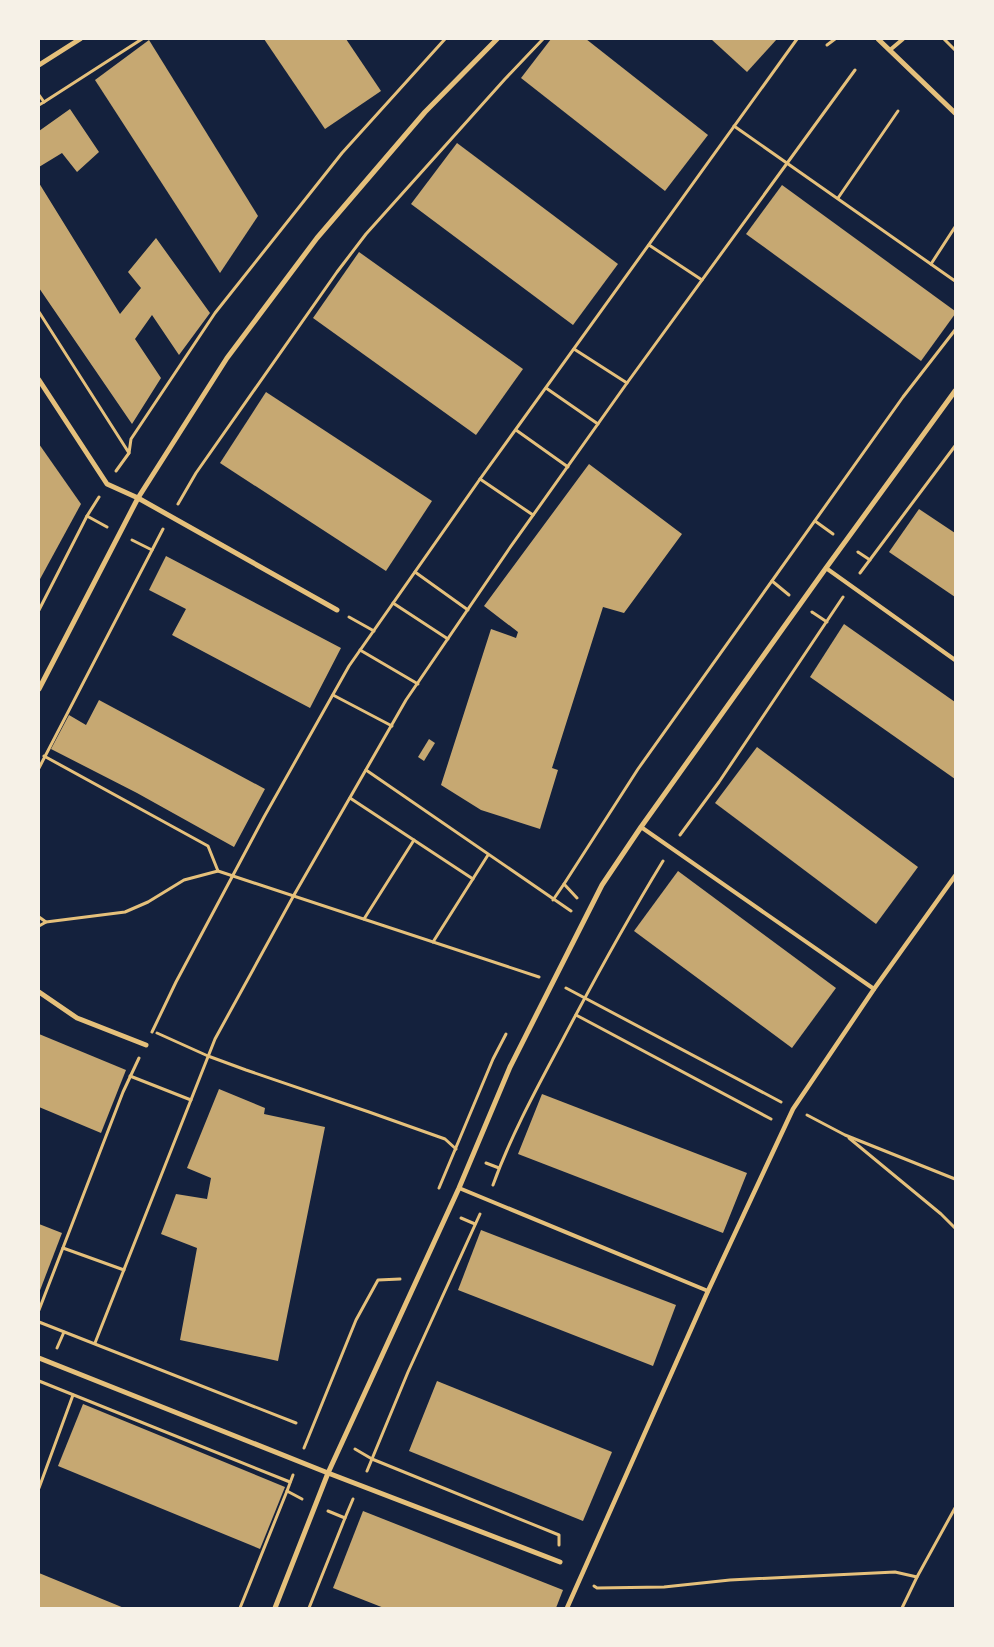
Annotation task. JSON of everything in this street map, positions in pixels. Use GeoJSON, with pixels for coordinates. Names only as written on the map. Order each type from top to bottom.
{"type":"FeatureCollection","features":[{"type":"Feature","properties":{"kind":"street"},"geometry":{"type":"LineString","coordinates":[[39,65],[80,39]]}},
{"type":"Feature","properties":{"kind":"street"},"geometry":{"type":"LineString","coordinates":[[39,689],[138,498],[227,358],[317,238],[425,112],[497,39]]}},
{"type":"Feature","properties":{"kind":"street"},"geometry":{"type":"LineString","coordinates":[[878,39],[955,113]]}},
{"type":"Feature","properties":{"kind":"street"},"geometry":{"type":"LineString","coordinates":[[39,380],[107,484],[138,498],[337,610]]}},
{"type":"Feature","properties":{"kind":"street"},"geometry":{"type":"LineString","coordinates":[[275,1608],[341,1442],[459,1188],[510,1067],[602,885],[641,827],[826,568],[955,391]]}},
{"type":"Feature","properties":{"kind":"street"},"geometry":{"type":"LineString","coordinates":[[567,1608],[708,1291],[793,1109],[874,989],[955,876]]}},
{"type":"Feature","properties":{"kind":"street"},"geometry":{"type":"LineString","coordinates":[[39,992],[77,1018],[146,1045]]}},
{"type":"Feature","properties":{"kind":"street"},"geometry":{"type":"LineString","coordinates":[[39,1358],[328,1473],[560,1562]]}},
{"type":"Feature","properties":{"kind":"lane"},"geometry":{"type":"LineString","coordinates":[[890,50],[903,39]]}},
{"type":"Feature","properties":{"kind":"lane"},"geometry":{"type":"LineString","coordinates":[[826,568],[955,660]]}},
{"type":"Feature","properties":{"kind":"lane"},"geometry":{"type":"LineString","coordinates":[[641,827],[874,989]]}},
{"type":"Feature","properties":{"kind":"lane"},"geometry":{"type":"LineString","coordinates":[[459,1188],[708,1291]]}},
{"type":"Feature","properties":{"kind":"path"},"geometry":{"type":"LineString","coordinates":[[39,105],[142,39]]}},
{"type":"Feature","properties":{"kind":"path"},"geometry":{"type":"LineString","coordinates":[[107,484],[129,453],[131,439],[215,313],[342,153],[446,39]]}},
{"type":"Feature","properties":{"kind":"path"},"geometry":{"type":"LineString","coordinates":[[39,768],[170,516],[196,473],[337,272],[366,234],[543,39]]}},
{"type":"Feature","properties":{"kind":"path"},"geometry":{"type":"LineString","coordinates":[[39,1310],[130,1076],[176,982],[232,876],[348,666],[480,479],[797,39]]}},
{"type":"Feature","properties":{"kind":"path"},"geometry":{"type":"LineString","coordinates":[[828,45],[835,39]]}},
{"type":"Feature","properties":{"kind":"path"},"geometry":{"type":"LineString","coordinates":[[944,39],[955,50]]}},
{"type":"Feature","properties":{"kind":"path"},"geometry":{"type":"LineString","coordinates":[[95,1343],[215,1039],[294,895],[392,726],[448,639],[533,515],[855,70]]}},
{"type":"Feature","properties":{"kind":"path"},"geometry":{"type":"LineString","coordinates":[[39,95],[44,102]]}},
{"type":"Feature","properties":{"kind":"path"},"geometry":{"type":"LineString","coordinates":[[838,198],[898,111]]}},
{"type":"Feature","properties":{"kind":"path"},"geometry":{"type":"LineString","coordinates":[[734,126],[955,281]]}},
{"type":"Feature","properties":{"kind":"path"},"geometry":{"type":"LineString","coordinates":[[930,264],[955,227]]}},
{"type":"Feature","properties":{"kind":"path"},"geometry":{"type":"LineString","coordinates":[[649,244],[702,280]]}},
{"type":"Feature","properties":{"kind":"path"},"geometry":{"type":"LineString","coordinates":[[39,312],[129,453]]}},
{"type":"Feature","properties":{"kind":"path"},"geometry":{"type":"LineString","coordinates":[[574,349],[627,383]]}},
{"type":"Feature","properties":{"kind":"path"},"geometry":{"type":"LineString","coordinates":[[546,388],[598,424]]}},
{"type":"Feature","properties":{"kind":"path"},"geometry":{"type":"LineString","coordinates":[[516,430],[568,467]]}},
{"type":"Feature","properties":{"kind":"path"},"geometry":{"type":"LineString","coordinates":[[372,1458],[408,1372],[536,1090],[633,909],[670,848],[719,782],[851,585],[955,446]]}},
{"type":"Feature","properties":{"kind":"path"},"geometry":{"type":"LineString","coordinates":[[480,479],[533,515]]}},
{"type":"Feature","properties":{"kind":"path"},"geometry":{"type":"LineString","coordinates":[[39,610],[87,516]]}},
{"type":"Feature","properties":{"kind":"path"},"geometry":{"type":"LineString","coordinates":[[415,572],[468,610]]}},
{"type":"Feature","properties":{"kind":"path"},"geometry":{"type":"LineString","coordinates":[[394,603],[448,639]]}},
{"type":"Feature","properties":{"kind":"path"},"geometry":{"type":"LineString","coordinates":[[337,610],[374,631]]}},
{"type":"Feature","properties":{"kind":"path"},"geometry":{"type":"LineString","coordinates":[[360,650],[418,684]]}},
{"type":"Feature","properties":{"kind":"path"},"geometry":{"type":"LineString","coordinates":[[333,695],[392,726]]}},
{"type":"Feature","properties":{"kind":"path"},"geometry":{"type":"LineString","coordinates":[[44,756],[208,846],[218,871]]}},
{"type":"Feature","properties":{"kind":"path"},"geometry":{"type":"LineString","coordinates":[[366,770],[553,900],[572,911]]}},
{"type":"Feature","properties":{"kind":"path"},"geometry":{"type":"LineString","coordinates":[[350,798],[473,879]]}},
{"type":"Feature","properties":{"kind":"path"},"geometry":{"type":"LineString","coordinates":[[364,919],[414,840]]}},
{"type":"Feature","properties":{"kind":"path"},"geometry":{"type":"LineString","coordinates":[[433,942],[488,855]]}},
{"type":"Feature","properties":{"kind":"path"},"geometry":{"type":"LineString","coordinates":[[39,926],[46,922],[125,912],[148,902],[184,880],[218,871],[553,981],[845,1135],[955,1179]]}},
{"type":"Feature","properties":{"kind":"path"},"geometry":{"type":"LineString","coordinates":[[553,900],[564,884]]}},
{"type":"Feature","properties":{"kind":"path"},"geometry":{"type":"LineString","coordinates":[[39,917],[46,922]]}},
{"type":"Feature","properties":{"kind":"path"},"geometry":{"type":"LineString","coordinates":[[576,1015],[786,1125]]}},
{"type":"Feature","properties":{"kind":"path"},"geometry":{"type":"LineString","coordinates":[[152,1031],[208,1056],[446,1140],[455,1148]]}},
{"type":"Feature","properties":{"kind":"path"},"geometry":{"type":"LineString","coordinates":[[130,1076],[191,1100]]}},
{"type":"Feature","properties":{"kind":"path"},"geometry":{"type":"LineString","coordinates":[[845,1135],[941,1214],[955,1228]]}},
{"type":"Feature","properties":{"kind":"path"},"geometry":{"type":"LineString","coordinates":[[63,1248],[124,1270]]}},
{"type":"Feature","properties":{"kind":"path"},"geometry":{"type":"LineString","coordinates":[[39,1322],[296,1423]]}},
{"type":"Feature","properties":{"kind":"path"},"geometry":{"type":"LineString","coordinates":[[39,1381],[290,1482]]}},
{"type":"Feature","properties":{"kind":"path"},"geometry":{"type":"LineString","coordinates":[[39,1488],[73,1395]]}},
{"type":"Feature","properties":{"kind":"path"},"geometry":{"type":"LineString","coordinates":[[341,1442],[372,1458],[559,1535],[560,1562]]}},
{"type":"Feature","properties":{"kind":"path"},"geometry":{"type":"LineString","coordinates":[[240,1608],[287,1491]]}},
{"type":"Feature","properties":{"kind":"path"},"geometry":{"type":"LineString","coordinates":[[902,1608],[917,1576],[955,1508]]}},
{"type":"Feature","properties":{"kind":"path"},"geometry":{"type":"LineString","coordinates":[[310,1608],[345,1518]]}},
{"type":"Feature","properties":{"kind":"path"},"geometry":{"type":"LineString","coordinates":[[579,1578],[597,1588],[664,1587],[730,1580],[894,1572],[917,1576]]}},
{"type":"Feature","properties":{"kind":"building"},"geometry":{"type":"Polygon","coordinates":[[[264,39],[346,39],[381,91],[325,129],[264,39]]]}},
{"type":"Feature","properties":{"kind":"building"},"geometry":{"type":"Polygon","coordinates":[[[551,39],[586,39],[708,135],[665,191],[521,78],[551,39]]]}},
{"type":"Feature","properties":{"kind":"building"},"geometry":{"type":"Polygon","coordinates":[[[711,39],[777,39],[747,72],[711,39]]]}},
{"type":"Feature","properties":{"kind":"building"},"geometry":{"type":"Polygon","coordinates":[[[149,40],[258,216],[220,273],[95,80],[149,40]]]}},
{"type":"Feature","properties":{"kind":"building"},"geometry":{"type":"Polygon","coordinates":[[[70,109],[99,152],[77,172],[62,153],[39,167],[39,131],[70,109]]]}},
{"type":"Feature","properties":{"kind":"building"},"geometry":{"type":"Polygon","coordinates":[[[457,143],[618,264],[573,325],[411,204],[457,143]]]}},
{"type":"Feature","properties":{"kind":"building"},"geometry":{"type":"Polygon","coordinates":[[[39,183],[120,314],[141,288],[128,272],[156,238],[210,313],[179,355],[152,315],[135,339],[161,378],[132,424],[39,288],[39,183]]]}},
{"type":"Feature","properties":{"kind":"building"},"geometry":{"type":"Polygon","coordinates":[[[782,185],[955,311],[955,314],[921,361],[746,234],[782,185]]]}},
{"type":"Feature","properties":{"kind":"building"},"geometry":{"type":"Polygon","coordinates":[[[359,252],[523,369],[476,435],[313,318],[359,252]]]}},
{"type":"Feature","properties":{"kind":"building"},"geometry":{"type":"Polygon","coordinates":[[[266,392],[432,501],[386,571],[220,463],[266,392]]]}},
{"type":"Feature","properties":{"kind":"building"},"geometry":{"type":"Polygon","coordinates":[[[39,444],[81,504],[39,581],[39,444]]]}},
{"type":"Feature","properties":{"kind":"building"},"geometry":{"type":"Polygon","coordinates":[[[589,464],[682,534],[624,613],[603,607],[552,768],[558,770],[540,829],[481,810],[441,785],[491,629],[516,638],[518,632],[484,606],[589,464]]]}},
{"type":"Feature","properties":{"kind":"building"},"geometry":{"type":"Polygon","coordinates":[[[919,509],[955,533],[955,597],[889,552],[919,509]]]}},
{"type":"Feature","properties":{"kind":"building"},"geometry":{"type":"Polygon","coordinates":[[[166,556],[341,648],[310,708],[172,635],[186,609],[149,590],[166,556]]]}},
{"type":"Feature","properties":{"kind":"building"},"geometry":{"type":"Polygon","coordinates":[[[844,624],[955,702],[955,779],[810,677],[844,624]]]}},
{"type":"Feature","properties":{"kind":"building"},"geometry":{"type":"Polygon","coordinates":[[[99,700],[265,789],[234,847],[137,793],[51,749],[69,715],[86,725],[99,700]]]}},
{"type":"Feature","properties":{"kind":"building"},"geometry":{"type":"Polygon","coordinates":[[[429,739],[435,743],[424,761],[418,757],[429,739]]]}},
{"type":"Feature","properties":{"kind":"building"},"geometry":{"type":"Polygon","coordinates":[[[757,747],[918,867],[876,924],[715,803],[757,747]]]}},
{"type":"Feature","properties":{"kind":"building"},"geometry":{"type":"Polygon","coordinates":[[[678,871],[836,988],[792,1048],[634,931],[678,871]]]}},
{"type":"Feature","properties":{"kind":"building"},"geometry":{"type":"Polygon","coordinates":[[[39,1034],[126,1070],[101,1133],[39,1107],[39,1034]]]}},
{"type":"Feature","properties":{"kind":"building"},"geometry":{"type":"Polygon","coordinates":[[[219,1089],[265,1108],[264,1114],[325,1127],[278,1361],[180,1340],[197,1248],[161,1234],[176,1194],[207,1199],[211,1178],[187,1168],[219,1089]]]}},
{"type":"Feature","properties":{"kind":"building"},"geometry":{"type":"Polygon","coordinates":[[[542,1094],[747,1173],[723,1233],[518,1154],[542,1094]]]}},
{"type":"Feature","properties":{"kind":"building"},"geometry":{"type":"Polygon","coordinates":[[[39,1224],[62,1233],[39,1293],[39,1224]]]}},
{"type":"Feature","properties":{"kind":"building"},"geometry":{"type":"Polygon","coordinates":[[[481,1230],[676,1305],[653,1366],[458,1290],[481,1230]]]}},
{"type":"Feature","properties":{"kind":"building"},"geometry":{"type":"Polygon","coordinates":[[[437,1381],[612,1452],[583,1521],[409,1451],[437,1381]]]}},
{"type":"Feature","properties":{"kind":"building"},"geometry":{"type":"Polygon","coordinates":[[[83,1404],[285,1487],[260,1549],[58,1466],[83,1404]]]}},
{"type":"Feature","properties":{"kind":"building"},"geometry":{"type":"Polygon","coordinates":[[[363,1511],[563,1590],[556,1608],[384,1608],[333,1588],[363,1511]]]}},
{"type":"Feature","properties":{"kind":"building"},"geometry":{"type":"Polygon","coordinates":[[[39,1573],[124,1608],[39,1608],[39,1573]]]}}]}
